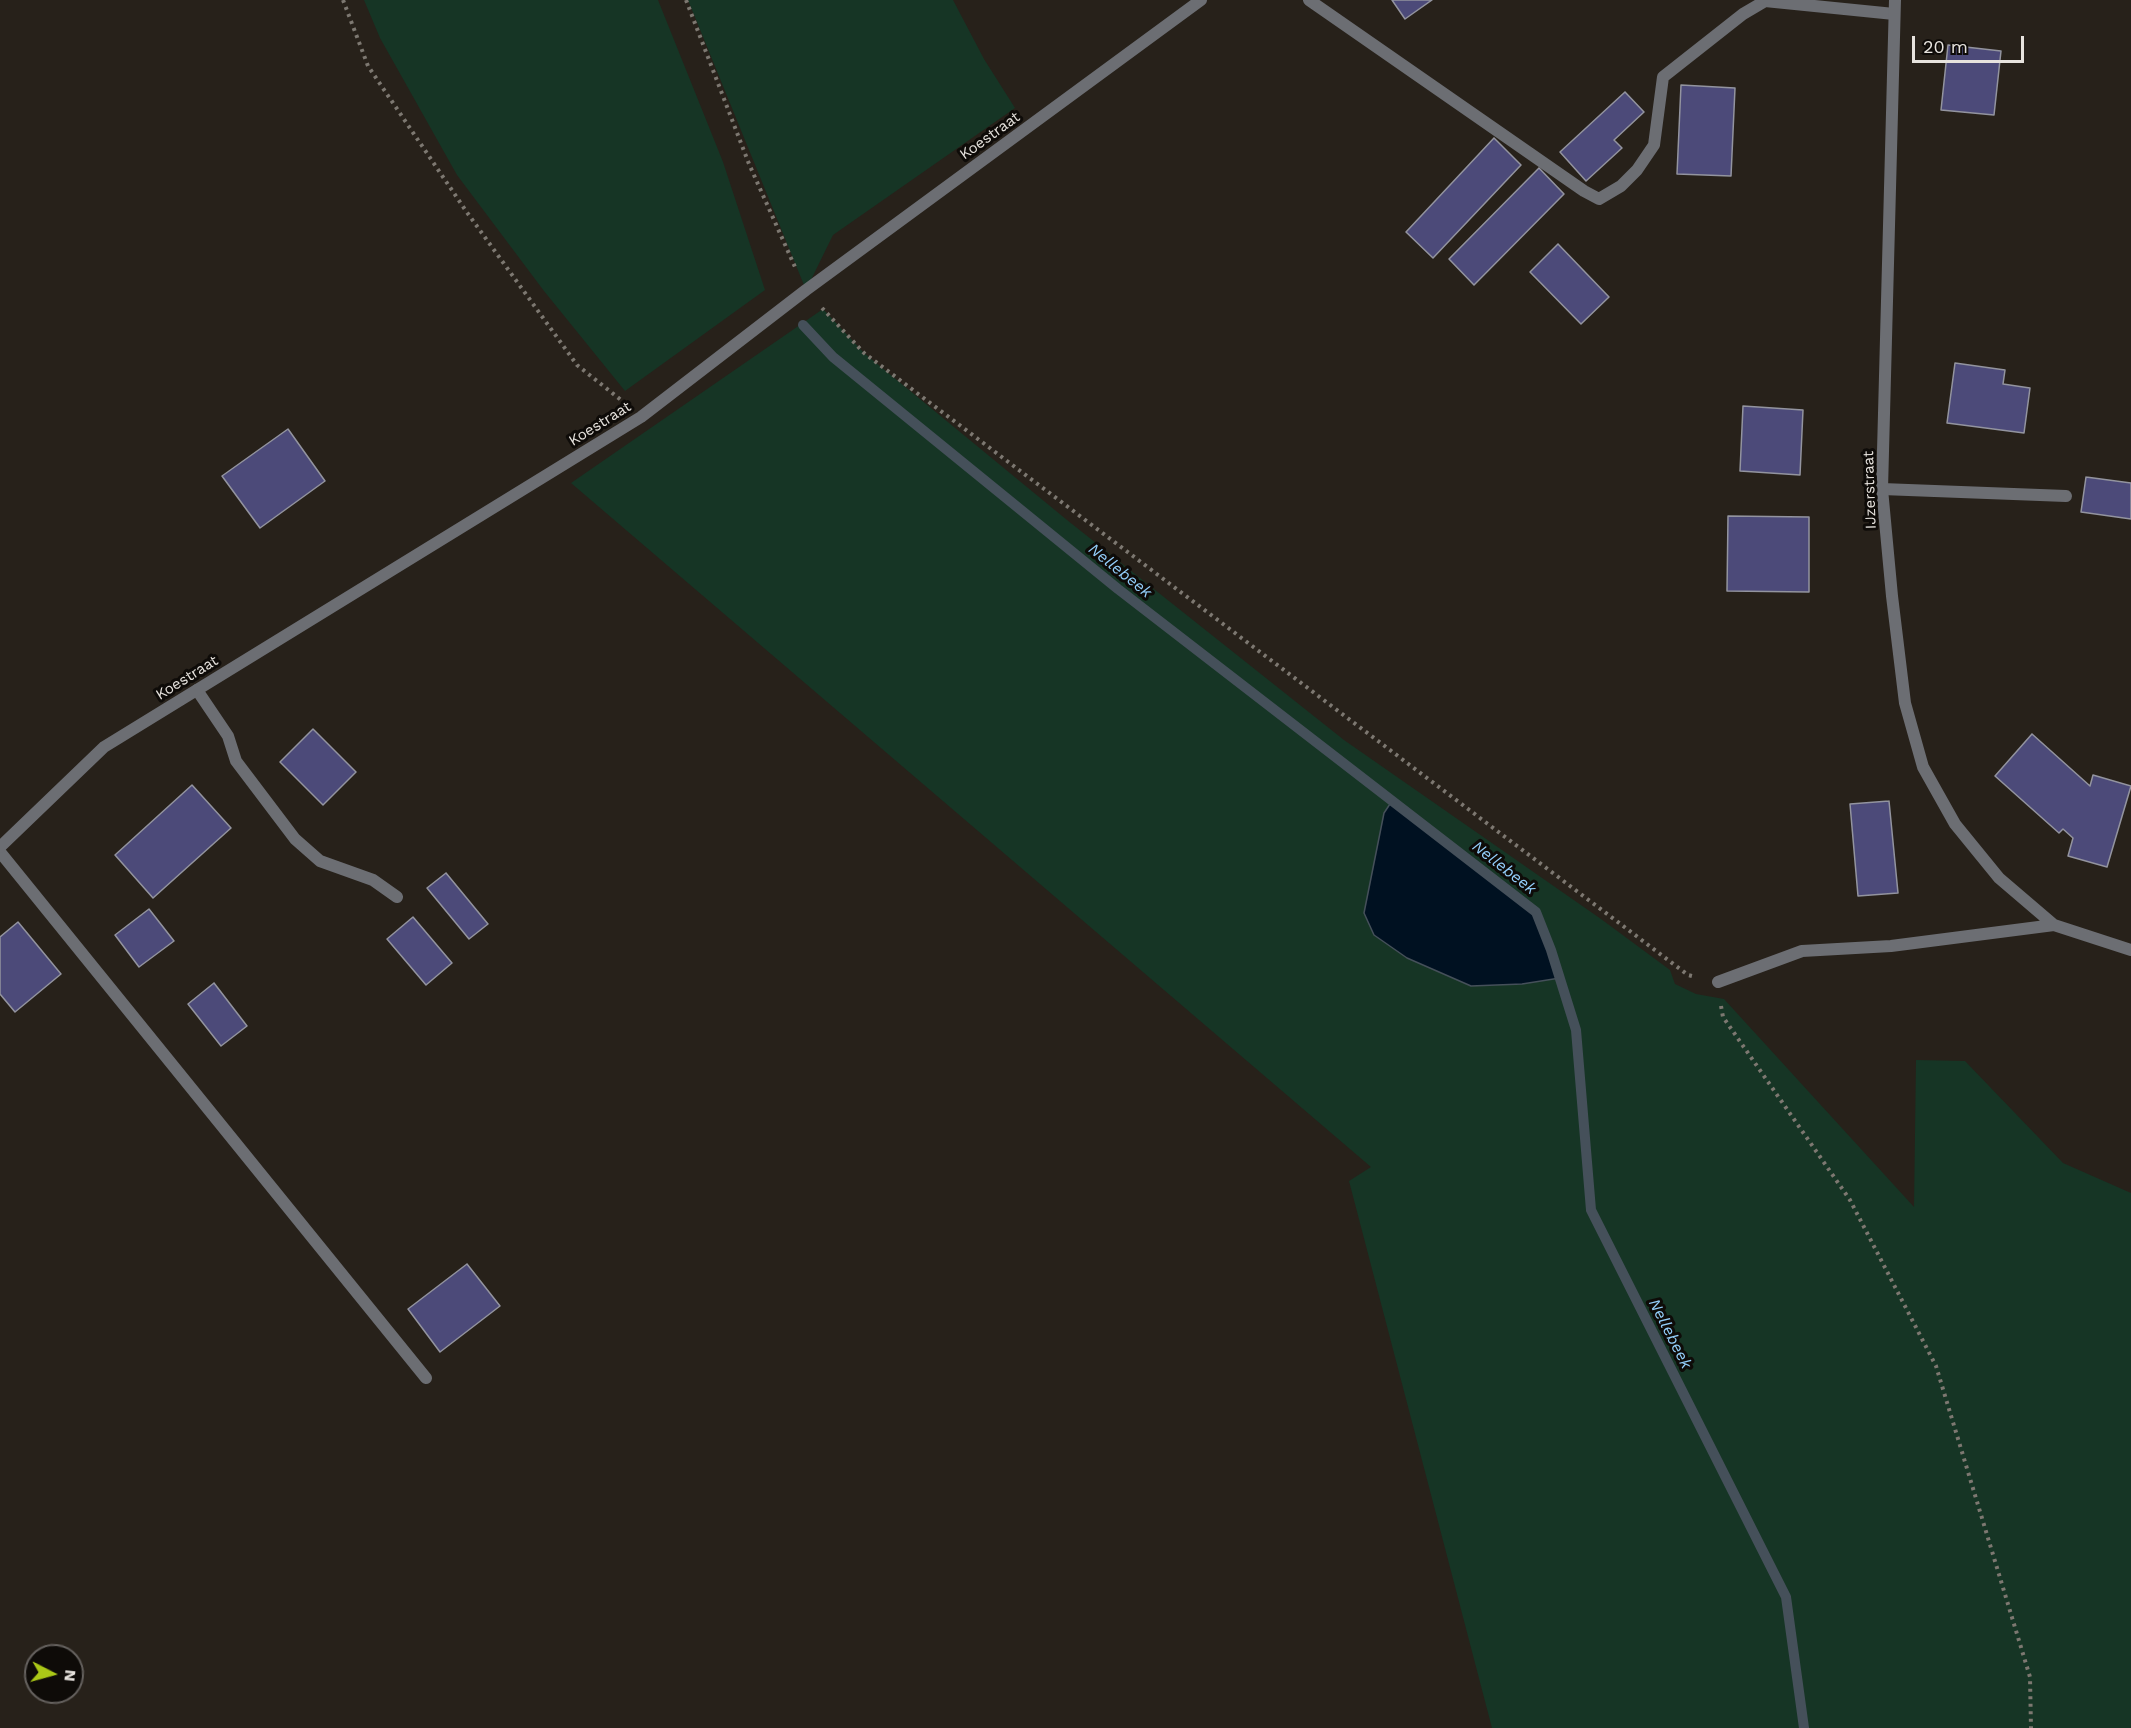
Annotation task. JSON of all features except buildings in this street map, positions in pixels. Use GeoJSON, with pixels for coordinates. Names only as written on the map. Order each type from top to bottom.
{"type":"FeatureCollection","features":[{"type":"Feature","properties":{"kind":"street","name":"Koestraat"},"geometry":{"type":"LineString","coordinates":[[0,847],[104,747],[641,417],[806,290],[1201,0]]}},
{"type":"Feature","properties":{"kind":"street"},"geometry":{"type":"LineString","coordinates":[[1309,0],[1584,191],[1599,199],[1621,186],[1637,170],[1654,145],[1663,77],[1743,14],[1766,1],[1894,14]]}},
{"type":"Feature","properties":{"kind":"street","name":"IJzerstraat"},"geometry":{"type":"LineString","coordinates":[[1895,0],[1882,489],[1905,702],[1923,767],[1954,824],[1999,878],[2054,925],[2131,950]]}},
{"type":"Feature","properties":{"kind":"street"},"geometry":{"type":"LineString","coordinates":[[1882,489],[2066,496]]}},
{"type":"Feature","properties":{"kind":"street"},"geometry":{"type":"LineString","coordinates":[[197,690],[228,736],[236,761],[294,839],[320,861],[373,880],[397,897]]}},
{"type":"Feature","properties":{"kind":"street"},"geometry":{"type":"LineString","coordinates":[[0,852],[426,1378]]}},
{"type":"Feature","properties":{"kind":"street","name":"IJzerstraat"},"geometry":{"type":"LineString","coordinates":[[1718,982],[1802,951],[1891,946],[2054,925]]}},
{"type":"Feature","properties":{"kind":"path"},"geometry":{"type":"LineString","coordinates":[[344,0],[368,66],[466,212],[577,365],[641,417]]}},
{"type":"Feature","properties":{"kind":"path"},"geometry":{"type":"LineString","coordinates":[[686,0],[749,164],[806,290],[864,353],[1688,975],[1718,982],[1723,1017],[1850,1200],[1936,1366],[2030,1677],[2031,1728]]}},
{"type":"Feature","properties":{"kind":"green space"},"geometry":{"type":"Polygon","coordinates":[[[364,0],[658,0],[723,162],[765,290],[625,391],[544,291],[457,175],[380,38],[364,0]]]}},
{"type":"Feature","properties":{"kind":"green space"},"geometry":{"type":"Polygon","coordinates":[[[688,0],[953,0],[984,59],[1015,108],[833,235],[806,290],[688,0]]]}},
{"type":"Feature","properties":{"kind":"green space"},"geometry":{"type":"Polygon","coordinates":[[[823,309],[864,353],[1067,520],[1344,740],[1601,919],[1670,970],[1675,984],[1696,994],[1724,999],[1914,1207],[1916,1060],[1965,1061],[2063,1163],[2131,1193],[2131,1728],[1492,1728],[1349,1181],[1371,1167],[571,483],[823,309]]]}},
{"type":"Feature","properties":{"kind":"water"},"geometry":{"type":"Polygon","coordinates":[[[1392,801],[1536,912],[1560,978],[1522,984],[1471,986],[1407,958],[1374,935],[1364,913],[1384,813],[1392,801]]]}},
{"type":"Feature","properties":{"kind":"waterway","name":"Nellebeek"},"geometry":{"type":"LineString","coordinates":[[803,325],[833,357],[1118,589],[1536,912],[1551,950],[1576,1030],[1591,1210],[1786,1597],[1804,1728]]}}]}
